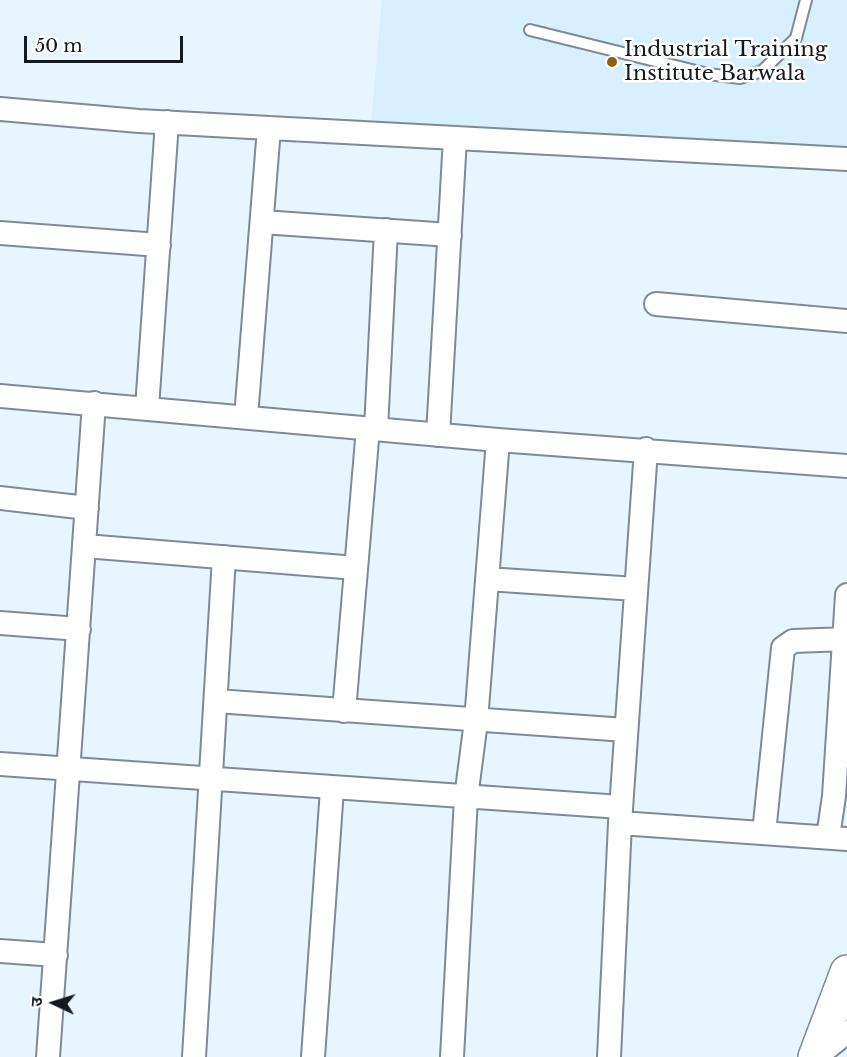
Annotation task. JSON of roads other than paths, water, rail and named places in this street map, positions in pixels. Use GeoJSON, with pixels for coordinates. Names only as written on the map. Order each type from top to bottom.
{"type":"FeatureCollection","features":[{"type":"Feature","properties":{"kind":"main road"},"geometry":{"type":"LineString","coordinates":[[815,1057],[847,972]]}},
{"type":"Feature","properties":{"kind":"street"},"geometry":{"type":"LineString","coordinates":[[0,109],[167,122],[847,159]]}},
{"type":"Feature","properties":{"kind":"street"},"geometry":{"type":"LineString","coordinates":[[147,408],[167,122]]}},
{"type":"Feature","properties":{"kind":"street"},"geometry":{"type":"LineString","coordinates":[[246,417],[269,128]]}},
{"type":"Feature","properties":{"kind":"street"},"geometry":{"type":"LineString","coordinates":[[438,435],[455,138]]}},
{"type":"Feature","properties":{"kind":"street"},"geometry":{"type":"LineString","coordinates":[[262,222],[450,235]]}},
{"type":"Feature","properties":{"kind":"street"},"geometry":{"type":"LineString","coordinates":[[344,711],[356,568],[372,429],[386,230]]}},
{"type":"Feature","properties":{"kind":"street"},"geometry":{"type":"LineString","coordinates":[[0,233],[159,245]]}},
{"type":"Feature","properties":{"kind":"street"},"geometry":{"type":"LineString","coordinates":[[656,304],[847,321]]}},
{"type":"Feature","properties":{"kind":"street"},"geometry":{"type":"LineString","coordinates":[[0,396],[498,440],[646,449],[847,466]]}},
{"type":"Feature","properties":{"kind":"street"},"geometry":{"type":"LineString","coordinates":[[48,1057],[94,404]]}},
{"type":"Feature","properties":{"kind":"street"},"geometry":{"type":"LineString","coordinates":[[452,1057],[466,798],[476,721],[498,440]]}},
{"type":"Feature","properties":{"kind":"street"},"geometry":{"type":"LineString","coordinates":[[609,1057],[620,815],[646,449]]}},
{"type":"Feature","properties":{"kind":"street"},"geometry":{"type":"LineString","coordinates":[[0,498],[87,508]]}},
{"type":"Feature","properties":{"kind":"street"},"geometry":{"type":"LineString","coordinates":[[85,546],[356,568]]}},
{"type":"Feature","properties":{"kind":"street"},"geometry":{"type":"LineString","coordinates":[[194,1057],[225,557]]}},
{"type":"Feature","properties":{"kind":"street"},"geometry":{"type":"LineString","coordinates":[[487,579],[636,589]]}},
{"type":"Feature","properties":{"kind":"street"},"geometry":{"type":"LineString","coordinates":[[0,764],[466,798],[764,833],[838,838],[834,796],[847,595]]}},
{"type":"Feature","properties":{"kind":"street"},"geometry":{"type":"LineString","coordinates":[[0,623],[79,629]]}},
{"type":"Feature","properties":{"kind":"street"},"geometry":{"type":"LineString","coordinates":[[764,833],[783,648],[793,641],[845,639]]}},
{"type":"Feature","properties":{"kind":"street"},"geometry":{"type":"LineString","coordinates":[[216,701],[476,721],[626,729]]}},
{"type":"Feature","properties":{"kind":"street"},"geometry":{"type":"LineString","coordinates":[[314,1057],[332,789]]}},
{"type":"Feature","properties":{"kind":"street"},"geometry":{"type":"LineString","coordinates":[[0,951],[56,955]]}},
{"type":"Feature","properties":{"kind":"street"},"geometry":{"type":"LineString","coordinates":[[815,1057],[847,1032]]}},
{"type":"Feature","properties":{"kind":"lane"},"geometry":{"type":"LineString","coordinates":[[530,30],[708,74],[740,78],[762,71],[796,38],[806,0]]}},
{"type":"Feature","properties":{"kind":"place","name":"Industrial Training Institute Barwala"},"geometry":{"type":"Point","coordinates":[612,62]}}]}
